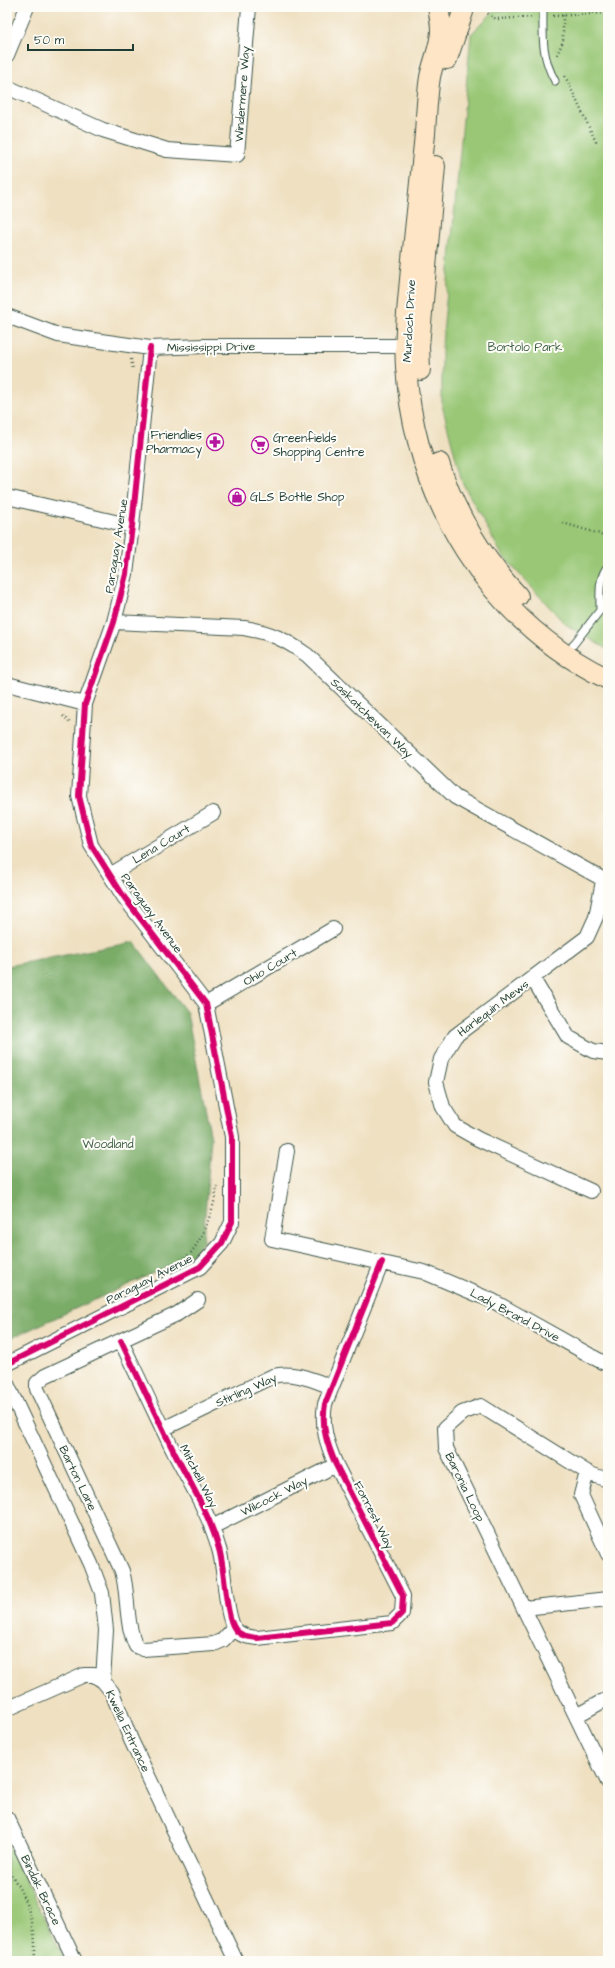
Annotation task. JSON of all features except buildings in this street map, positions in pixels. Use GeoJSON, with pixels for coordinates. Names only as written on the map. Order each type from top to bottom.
{"type":"FeatureCollection","features":[{"type":"Feature","properties":{"kind":"main road","name":"Murdoch Drive"},"geometry":{"type":"LineString","coordinates":[[439,7],[450,13],[466,9]]}},
{"type":"Feature","properties":{"kind":"main road","name":"Murdoch Drive"},"geometry":{"type":"LineString","coordinates":[[439,7],[441,34],[430,80],[412,346],[412,420],[440,506],[466,553],[502,598],[527,624],[562,652],[608,679]]}},
{"type":"Feature","properties":{"kind":"main road","name":"Murdoch Drive"},"geometry":{"type":"LineString","coordinates":[[466,9],[449,52],[443,81],[412,346],[426,418],[445,482],[473,539],[512,590],[533,612],[573,645],[608,666]]}},
{"type":"Feature","properties":{"kind":"street"},"geometry":{"type":"LineString","coordinates":[[7,55],[27,7]]}},
{"type":"Feature","properties":{"kind":"street","name":"Windermere Way"},"geometry":{"type":"LineString","coordinates":[[7,87],[103,130],[160,148],[167,150],[237,155],[249,7]]}},
{"type":"Feature","properties":{"kind":"street","name":"Mississippi Drive"},"geometry":{"type":"LineString","coordinates":[[7,316],[58,335],[150,348],[204,346],[412,346]]}},
{"type":"Feature","properties":{"kind":"street","name":"Paraguay Avenue"},"geometry":{"type":"LineString","coordinates":[[7,1364],[200,1267],[222,1243],[232,1222],[232,1137],[206,1004],[124,897],[91,845],[79,796],[85,704],[114,622],[126,574],[150,348]]}},
{"type":"Feature","properties":{"kind":"street"},"geometry":{"type":"LineString","coordinates":[[7,497],[132,526]]}},
{"type":"Feature","properties":{"kind":"street","name":"Saskatchewan Way"},"geometry":{"type":"LineString","coordinates":[[114,622],[244,628],[265,632],[284,639],[307,655],[455,797],[606,882]]}},
{"type":"Feature","properties":{"kind":"street"},"geometry":{"type":"LineString","coordinates":[[7,684],[85,704]]}},
{"type":"Feature","properties":{"kind":"street","name":"Lena Court"},"geometry":{"type":"LineString","coordinates":[[110,875],[212,813]]}},
{"type":"Feature","properties":{"kind":"street","name":"Harlequin Mews"},"geometry":{"type":"LineString","coordinates":[[590,1191],[478,1139],[455,1126],[443,1107],[436,1082],[441,1059],[455,1036],[587,937],[596,917],[606,882]]}},
{"type":"Feature","properties":{"kind":"street","name":"Ohio Court"},"geometry":{"type":"LineString","coordinates":[[206,1004],[333,929]]}},
{"type":"Feature","properties":{"kind":"street"},"geometry":{"type":"LineString","coordinates":[[532,979],[568,1038],[593,1051],[608,1053]]}},
{"type":"Feature","properties":{"kind":"street","name":"Lady Brand Drive"},"geometry":{"type":"LineString","coordinates":[[287,1151],[272,1238],[424,1272],[493,1301],[602,1362],[608,1363]]}},
{"type":"Feature","properties":{"kind":"street","name":"Forrest Way"},"geometry":{"type":"LineString","coordinates":[[234,1628],[247,1637],[257,1638],[392,1623],[402,1613],[403,1596],[336,1465],[327,1444],[323,1417],[325,1404],[382,1262]]}},
{"type":"Feature","properties":{"kind":"street","name":"Barton Lane"},"geometry":{"type":"LineString","coordinates":[[198,1300],[177,1314],[45,1376],[37,1383],[37,1388],[122,1571],[134,1642],[136,1646],[144,1649],[214,1644],[223,1640],[234,1628]]}},
{"type":"Feature","properties":{"kind":"street","name":"Mitchell Way"},"geometry":{"type":"LineString","coordinates":[[121,1341],[162,1428],[212,1527],[220,1551],[228,1604],[234,1628]]}},
{"type":"Feature","properties":{"kind":"street","name":"Stirling Way"},"geometry":{"type":"LineString","coordinates":[[162,1428],[273,1376],[284,1373],[297,1375],[332,1387]]}},
{"type":"Feature","properties":{"kind":"street","name":"Kwella Entrance"},"geometry":{"type":"LineString","coordinates":[[7,1384],[91,1564],[102,1593],[106,1630],[103,1681],[112,1692],[131,1740],[236,1961]]}},
{"type":"Feature","properties":{"kind":"street","name":"Baronia Loop"},"geometry":{"type":"LineString","coordinates":[[608,1480],[587,1472],[481,1406],[462,1413],[444,1428],[446,1448],[608,1782]]}},
{"type":"Feature","properties":{"kind":"street","name":"Wilcock Way"},"geometry":{"type":"LineString","coordinates":[[212,1527],[336,1465]]}},
{"type":"Feature","properties":{"kind":"street"},"geometry":{"type":"LineString","coordinates":[[587,1472],[581,1495],[608,1554]]}},
{"type":"Feature","properties":{"kind":"street"},"geometry":{"type":"LineString","coordinates":[[524,1608],[608,1599]]}},
{"type":"Feature","properties":{"kind":"street"},"geometry":{"type":"LineString","coordinates":[[7,1709],[84,1675],[94,1675],[103,1681]]}},
{"type":"Feature","properties":{"kind":"street"},"geometry":{"type":"LineString","coordinates":[[576,1716],[603,1701],[608,1701]]}},
{"type":"Feature","properties":{"kind":"street","name":"Bindak Brace"},"geometry":{"type":"LineString","coordinates":[[7,1818],[75,1961]]}},
{"type":"Feature","properties":{"kind":"lane"},"geometry":{"type":"LineString","coordinates":[[543,7],[543,42],[546,66],[554,81]]}},
{"type":"Feature","properties":{"kind":"lane"},"geometry":{"type":"LineString","coordinates":[[600,609],[601,579],[603,572],[608,566]]}},
{"type":"Feature","properties":{"kind":"lane"},"geometry":{"type":"LineString","coordinates":[[573,645],[608,600]]}},
{"type":"Feature","properties":{"kind":"path"},"geometry":{"type":"LineString","coordinates":[[556,56],[563,40],[563,15]]}},
{"type":"Feature","properties":{"kind":"path"},"geometry":{"type":"LineString","coordinates":[[562,70],[597,144]]}},
{"type":"Feature","properties":{"kind":"path"},"geometry":{"type":"LineString","coordinates":[[563,523],[600,534],[608,540]]}},
{"type":"Feature","properties":{"kind":"path"},"geometry":{"type":"LineString","coordinates":[[63,716],[72,728]]}},
{"type":"Feature","properties":{"kind":"path"},"geometry":{"type":"LineString","coordinates":[[176,1264],[193,1251],[215,1203],[217,1181]]}},
{"type":"Feature","properties":{"kind":"path"},"geometry":{"type":"LineString","coordinates":[[7,1868],[25,1901],[35,1937],[34,1961]]}},
{"type":"Feature","properties":{"kind":"green space","name":"Bortolo Park"},"geometry":{"type":"Polygon","coordinates":[[[608,8],[608,650],[565,624],[502,555],[462,482],[442,405],[442,345],[471,34],[494,11],[608,8]]]}},
{"type":"Feature","properties":{"kind":"green space","name":"Woodland"},"geometry":{"type":"Polygon","coordinates":[[[134,942],[187,1013],[211,1138],[203,1242],[193,1255],[7,1340],[7,966],[134,942]]]}},
{"type":"Feature","properties":{"kind":"green space"},"geometry":{"type":"Polygon","coordinates":[[[7,1842],[65,1961],[7,1961],[7,1842]]]}},
{"type":"Feature","properties":{"kind":"cycle path"},"geometry":{"type":"LineString","coordinates":[[7,1364],[200,1267],[222,1243],[232,1222],[232,1137],[206,1004],[124,897],[91,845],[79,796],[85,704],[114,622],[126,574],[150,348]]}},
{"type":"Feature","properties":{"kind":"cycle path"},"geometry":{"type":"LineString","coordinates":[[121,1341],[169,1442],[211,1525],[221,1557],[229,1614],[235,1629],[245,1636],[257,1638],[392,1623],[402,1613],[403,1596],[336,1465],[324,1428],[325,1404],[382,1262]]}},
{"type":"Feature","properties":{"kind":"place","name":"Friendlies Pharmacy"},"geometry":{"type":"Point","coordinates":[215,442]}},
{"type":"Feature","properties":{"kind":"place","name":"Greenfields Shopping Centre"},"geometry":{"type":"Point","coordinates":[260,445]}},
{"type":"Feature","properties":{"kind":"place","name":"GLS Bottle Shop"},"geometry":{"type":"Point","coordinates":[237,497]}}]}
